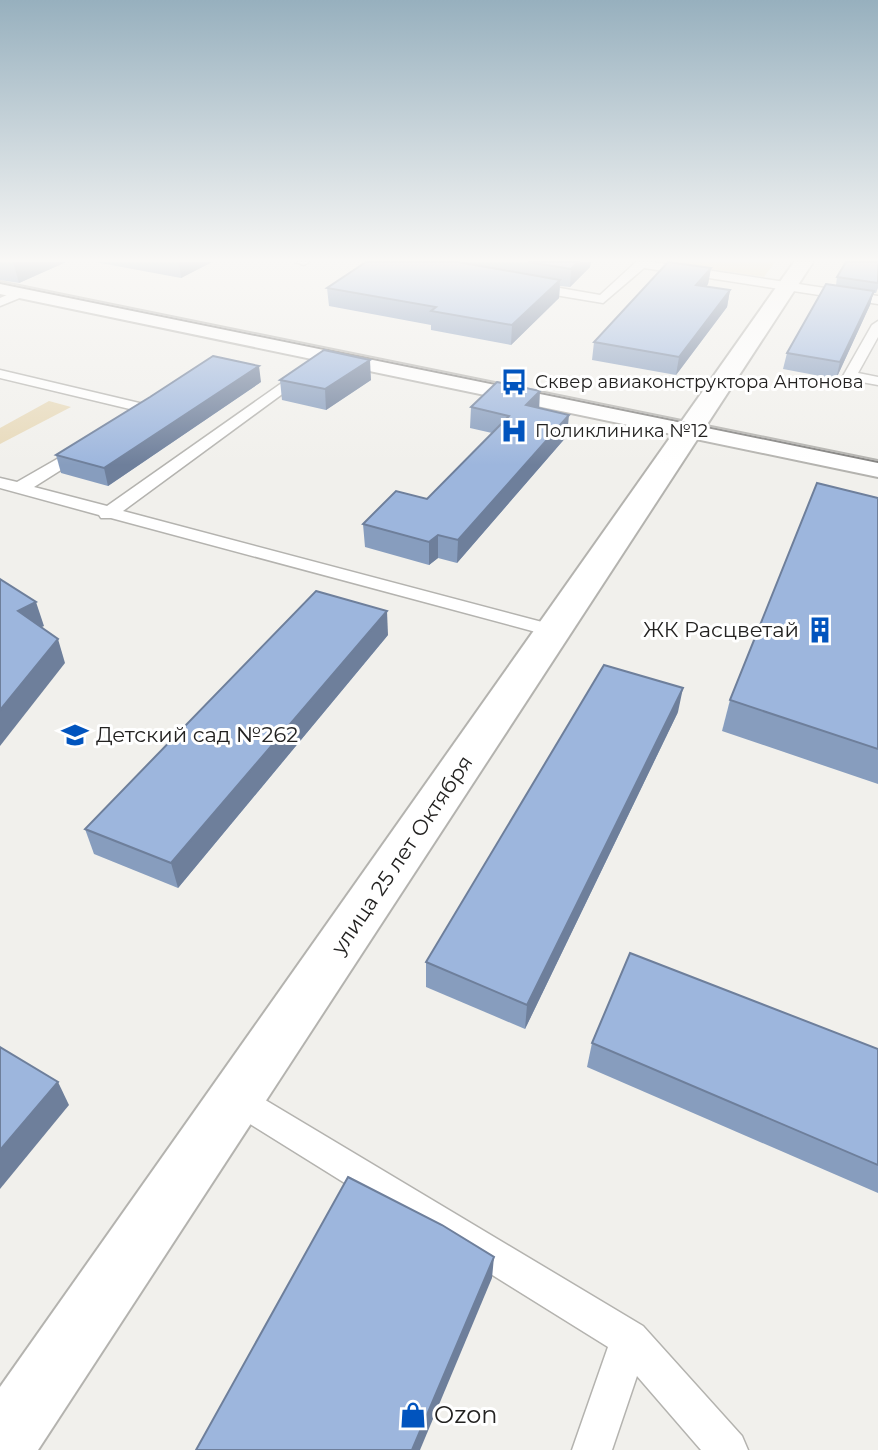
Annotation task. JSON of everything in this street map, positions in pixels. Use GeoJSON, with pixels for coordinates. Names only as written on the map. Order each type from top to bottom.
{"type":"FeatureCollection","features":[{"type":"Feature","properties":{"kind":"main road"},"geometry":{"type":"LineString","coordinates":[[243,330],[699,413],[878,469]]}},
{"type":"Feature","properties":{"kind":"main road"},"geometry":{"type":"LineString","coordinates":[[267,330],[333,345]]}},
{"type":"Feature","properties":{"kind":"main road","name":"улица 25 лет Октября"},"geometry":{"type":"LineString","coordinates":[[0,1446],[757,330]]}},
{"type":"Feature","properties":{"kind":"lane"},"geometry":{"type":"LineString","coordinates":[[875,330],[850,376],[878,381]]}},
{"type":"Feature","properties":{"kind":"lane"},"geometry":{"type":"LineString","coordinates":[[107,514],[333,345]]}},
{"type":"Feature","properties":{"kind":"lane"},"geometry":{"type":"LineString","coordinates":[[0,374],[147,409],[124,423]]}},
{"type":"Feature","properties":{"kind":"lane"},"geometry":{"type":"LineString","coordinates":[[20,488],[101,438]]}},
{"type":"Feature","properties":{"kind":"lane"},"geometry":{"type":"LineString","coordinates":[[0,483],[107,514],[554,631]]}},
{"type":"Feature","properties":{"kind":"lane"},"geometry":{"type":"LineString","coordinates":[[237,1098],[630,1339],[728,1450]]}},
{"type":"Feature","properties":{"kind":"lane"},"geometry":{"type":"LineString","coordinates":[[592,1450],[630,1339]]}},
{"type":"Feature","properties":{"kind":"shaded area"},"geometry":{"type":"Polygon","coordinates":[[[49,401],[71,407],[0,444],[0,428],[49,401]]]}},
{"type":"Feature","properties":{"kind":"building"},"geometry":{"type":"Polygon","coordinates":[[[605,330],[700,330],[679,357],[594,342],[605,330]]]}},
{"type":"Feature","properties":{"kind":"building"},"geometry":{"type":"Polygon","coordinates":[[[800,330],[855,330],[840,362],[787,353],[800,330]]]}},
{"type":"Feature","properties":{"kind":"building"},"geometry":{"type":"Polygon","coordinates":[[[324,350],[370,360],[325,389],[280,380],[324,350]]]}},
{"type":"Feature","properties":{"kind":"building"},"geometry":{"type":"Polygon","coordinates":[[[213,356],[259,366],[104,468],[56,455],[150,397],[213,356]]]}},
{"type":"Feature","properties":{"kind":"building"},"geometry":{"type":"Polygon","coordinates":[[[497,382],[540,391],[526,405],[569,415],[458,540],[438,535],[429,542],[363,524],[396,491],[427,499],[509,416],[471,407],[497,382]]]}},
{"type":"Feature","properties":{"kind":"building","name":"ЖК Расцветай"},"geometry":{"type":"Polygon","coordinates":[[[817,483],[878,498],[878,749],[730,700],[817,483]]]}},
{"type":"Feature","properties":{"kind":"building"},"geometry":{"type":"Polygon","coordinates":[[[0,579],[36,602],[18,611],[58,639],[0,710],[0,579]]]}},
{"type":"Feature","properties":{"kind":"building"},"geometry":{"type":"Polygon","coordinates":[[[316,591],[387,611],[171,863],[85,829],[316,591]]]}},
{"type":"Feature","properties":{"kind":"building"},"geometry":{"type":"Polygon","coordinates":[[[604,665],[683,688],[527,1005],[426,962],[604,665]]]}},
{"type":"Feature","properties":{"kind":"building"},"geometry":{"type":"Polygon","coordinates":[[[630,953],[878,1049],[878,1165],[592,1043],[630,953]]]}},
{"type":"Feature","properties":{"kind":"building"},"geometry":{"type":"Polygon","coordinates":[[[0,1047],[58,1082],[0,1150],[0,1047]]]}},
{"type":"Feature","properties":{"kind":"building"},"geometry":{"type":"Polygon","coordinates":[[[348,1177],[442,1225],[494,1257],[412,1450],[196,1450],[348,1177]]]}},
{"type":"Feature","properties":{"kind":"tram line"},"geometry":{"type":"LineString","coordinates":[[229,330],[878,462]]}},
{"type":"Feature","properties":{"kind":"place","name":"Сквер авиаконструктора Антонова"},"geometry":{"type":"Point","coordinates":[514,382]}},
{"type":"Feature","properties":{"kind":"place","name":"Поликлиника №12"},"geometry":{"type":"Point","coordinates":[514,431]}},
{"type":"Feature","properties":{"kind":"place","name":"ЖК Расцветай"},"geometry":{"type":"Point","coordinates":[820,630]}},
{"type":"Feature","properties":{"kind":"place","name":"Детский сад №262"},"geometry":{"type":"Point","coordinates":[75,735]}},
{"type":"Feature","properties":{"kind":"place","name":"Ozon"},"geometry":{"type":"Point","coordinates":[413,1415]}}]}
